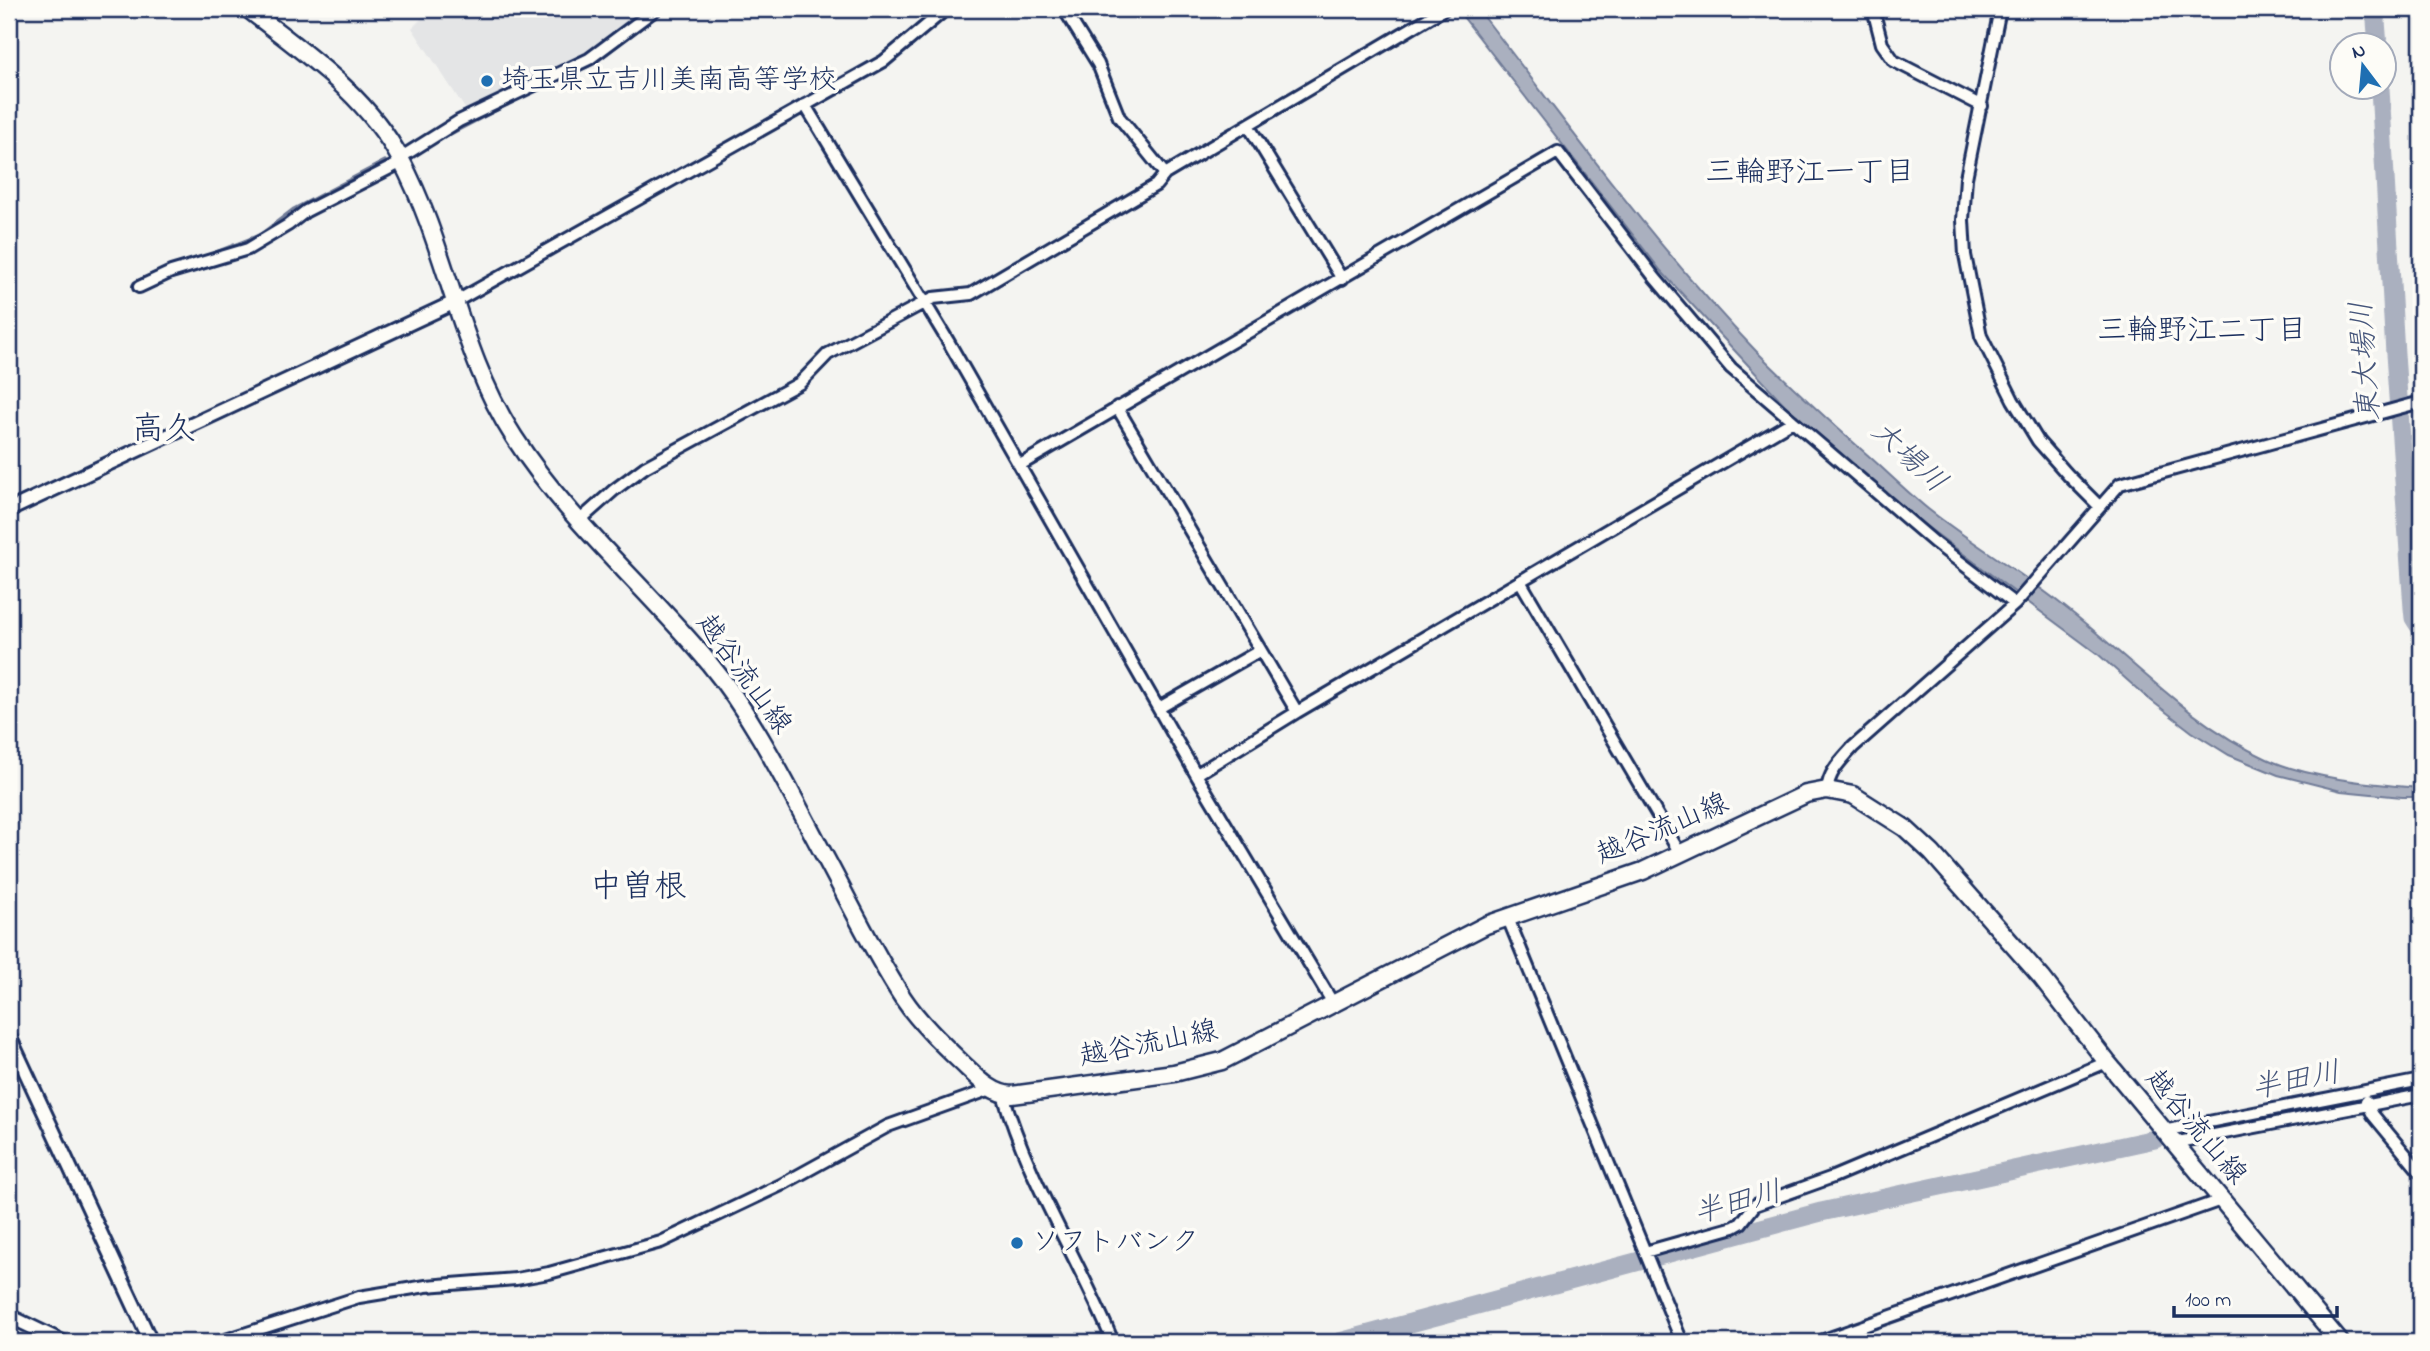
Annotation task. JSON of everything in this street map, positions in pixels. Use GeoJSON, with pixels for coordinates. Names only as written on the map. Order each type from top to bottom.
{"type":"FeatureCollection","features":[{"type":"Feature","properties":{"kind":"main road","name":"越谷流山線"},"geometry":{"type":"LineString","coordinates":[[248,9],[354,96],[401,160],[428,220],[475,359],[512,433],[554,493],[687,637],[720,677],[752,725],[903,999],[946,1048],[997,1092],[1174,1073],[1206,1067],[1239,1054],[1455,940],[1507,916],[1622,879],[1681,855],[1805,794],[1827,790],[1844,792],[1868,803],[1920,841],[2042,978],[2168,1137],[2340,1342]]}},
{"type":"Feature","properties":{"kind":"street"},"geometry":{"type":"LineString","coordinates":[[139,287],[171,272],[248,249],[306,211],[401,160],[459,121],[589,59],[656,9]]}},
{"type":"Feature","properties":{"kind":"street"},"geometry":{"type":"LineString","coordinates":[[9,510],[455,302],[884,61],[946,9]]}},
{"type":"Feature","properties":{"kind":"street"},"geometry":{"type":"LineString","coordinates":[[1064,9],[1098,64],[1119,117],[1165,174]]}},
{"type":"Feature","properties":{"kind":"street"},"geometry":{"type":"LineString","coordinates":[[579,521],[645,467],[800,383],[828,354],[923,302],[933,298],[971,294],[1156,185],[1165,174],[1444,9]]}},
{"type":"Feature","properties":{"kind":"street"},"geometry":{"type":"LineString","coordinates":[[1873,9],[1882,44],[1894,61],[1982,106]]}},
{"type":"Feature","properties":{"kind":"street"},"geometry":{"type":"LineString","coordinates":[[2000,9],[1966,178],[1963,220],[1965,255],[1981,336],[2013,400],[2038,440],[2099,506]]}},
{"type":"Feature","properties":{"kind":"street"},"geometry":{"type":"LineString","coordinates":[[805,105],[1020,465],[1197,774],[1334,1004]]}},
{"type":"Feature","properties":{"kind":"street"},"geometry":{"type":"LineString","coordinates":[[1248,125],[1342,279]]}},
{"type":"Feature","properties":{"kind":"street"},"geometry":{"type":"LineString","coordinates":[[1020,465],[1558,152],[1655,278],[1731,368],[1934,542],[2017,602]]}},
{"type":"Feature","properties":{"kind":"street"},"geometry":{"type":"LineString","coordinates":[[1827,790],[1828,779],[1835,766],[1853,747],[2017,602],[2120,484],[2407,408],[2421,402]]}},
{"type":"Feature","properties":{"kind":"street"},"geometry":{"type":"LineString","coordinates":[[1116,408],[1297,712]]}},
{"type":"Feature","properties":{"kind":"street"},"geometry":{"type":"LineString","coordinates":[[1197,774],[1297,712],[1793,421]]}},
{"type":"Feature","properties":{"kind":"street"},"geometry":{"type":"LineString","coordinates":[[1520,581],[1681,855]]}},
{"type":"Feature","properties":{"kind":"street"},"geometry":{"type":"LineString","coordinates":[[1159,708],[1259,651]]}},
{"type":"Feature","properties":{"kind":"street"},"geometry":{"type":"LineString","coordinates":[[1507,916],[1682,1342]]}},
{"type":"Feature","properties":{"kind":"street"},"geometry":{"type":"LineString","coordinates":[[9,1036],[151,1342]]}},
{"type":"Feature","properties":{"kind":"street"},"geometry":{"type":"LineString","coordinates":[[1647,1256],[1734,1227],[1745,1219],[1755,1206],[1833,1177],[2107,1062]]}},
{"type":"Feature","properties":{"kind":"street"},"geometry":{"type":"LineString","coordinates":[[2168,1137],[2365,1098],[2421,1080]]}},
{"type":"Feature","properties":{"kind":"street"},"geometry":{"type":"LineString","coordinates":[[219,1342],[359,1297],[426,1286],[516,1279],[549,1273],[661,1242],[781,1185],[888,1126],[997,1092],[1113,1342]]}},
{"type":"Feature","properties":{"kind":"street"},"geometry":{"type":"LineString","coordinates":[[2365,1098],[2421,1095]]}},
{"type":"Feature","properties":{"kind":"street"},"geometry":{"type":"LineString","coordinates":[[2365,1098],[2421,1173]]}},
{"type":"Feature","properties":{"kind":"street"},"geometry":{"type":"LineString","coordinates":[[1818,1342],[2221,1200]]}},
{"type":"Feature","properties":{"kind":"street"},"geometry":{"type":"LineString","coordinates":[[9,1316],[63,1342]]}},
{"type":"Feature","properties":{"kind":"shaded area","name":"埼玉県立吉川美南高等学校"},"geometry":{"type":"Polygon","coordinates":[[[420,9],[645,9],[587,52],[466,110],[412,28],[424,16],[420,9]]]}},
{"type":"Feature","properties":{"kind":"water"},"geometry":{"type":"Polygon","coordinates":[[[1457,9],[1478,9],[1647,227],[1718,311],[1822,414],[1928,509],[2045,592],[2185,708],[2238,744],[2267,759],[2303,771],[2342,780],[2421,788],[2421,797],[2341,791],[2278,775],[2229,755],[2192,732],[2144,695],[2099,655],[1868,483],[1785,405],[1661,271],[1457,9]]]}},
{"type":"Feature","properties":{"kind":"waterway"},"geometry":{"type":"LineString","coordinates":[[523,96],[593,64],[666,9]]}},
{"type":"Feature","properties":{"kind":"waterway","name":"東大場川"},"geometry":{"type":"LineString","coordinates":[[2375,9],[2377,32]]}},
{"type":"Feature","properties":{"kind":"waterway","name":"東大場川"},"geometry":{"type":"LineString","coordinates":[[2381,102],[2413,608],[2414,618],[2421,629]]}},
{"type":"Feature","properties":{"kind":"waterway"},"geometry":{"type":"LineString","coordinates":[[433,143],[510,103]]}},
{"type":"Feature","properties":{"kind":"waterway"},"geometry":{"type":"LineString","coordinates":[[204,257],[260,235],[294,209],[385,161]]}},
{"type":"Feature","properties":{"kind":"waterway"},"geometry":{"type":"LineString","coordinates":[[170,267],[193,260]]}},
{"type":"Feature","properties":{"kind":"waterway"},"geometry":{"type":"LineString","coordinates":[[139,280],[160,271]]}},
{"type":"Feature","properties":{"kind":"waterway","name":"半田川"},"geometry":{"type":"LineString","coordinates":[[2181,1134],[2421,1088]]}},
{"type":"Feature","properties":{"kind":"waterway","name":"半田川"},"geometry":{"type":"LineString","coordinates":[[1340,1342],[1821,1212],[2155,1139]]}},
{"type":"Feature","properties":{"kind":"place","name":"埼玉県立吉川美南高等学校"},"geometry":{"type":"Point","coordinates":[487,81]}},
{"type":"Feature","properties":{"kind":"place","name":"ソフトバンク"},"geometry":{"type":"Point","coordinates":[1017,1243]}},
{"type":"Feature","properties":{"kind":"district","name":"三輪野江一丁目"},"geometry":{"type":"Point","coordinates":[1810,174]}},
{"type":"Feature","properties":{"kind":"district","name":"三輪野江二丁目"},"geometry":{"type":"Point","coordinates":[2202,332]}},
{"type":"Feature","properties":{"kind":"district","name":"高久"},"geometry":{"type":"Point","coordinates":[164,430]}},
{"type":"Feature","properties":{"kind":"district","name":"中曽根"},"geometry":{"type":"Point","coordinates":[638,888]}},
{"type":"Feature","properties":{"kind":"water label","name":"大場川"},"geometry":{"type":"Point","coordinates":[1908,458]}}]}
